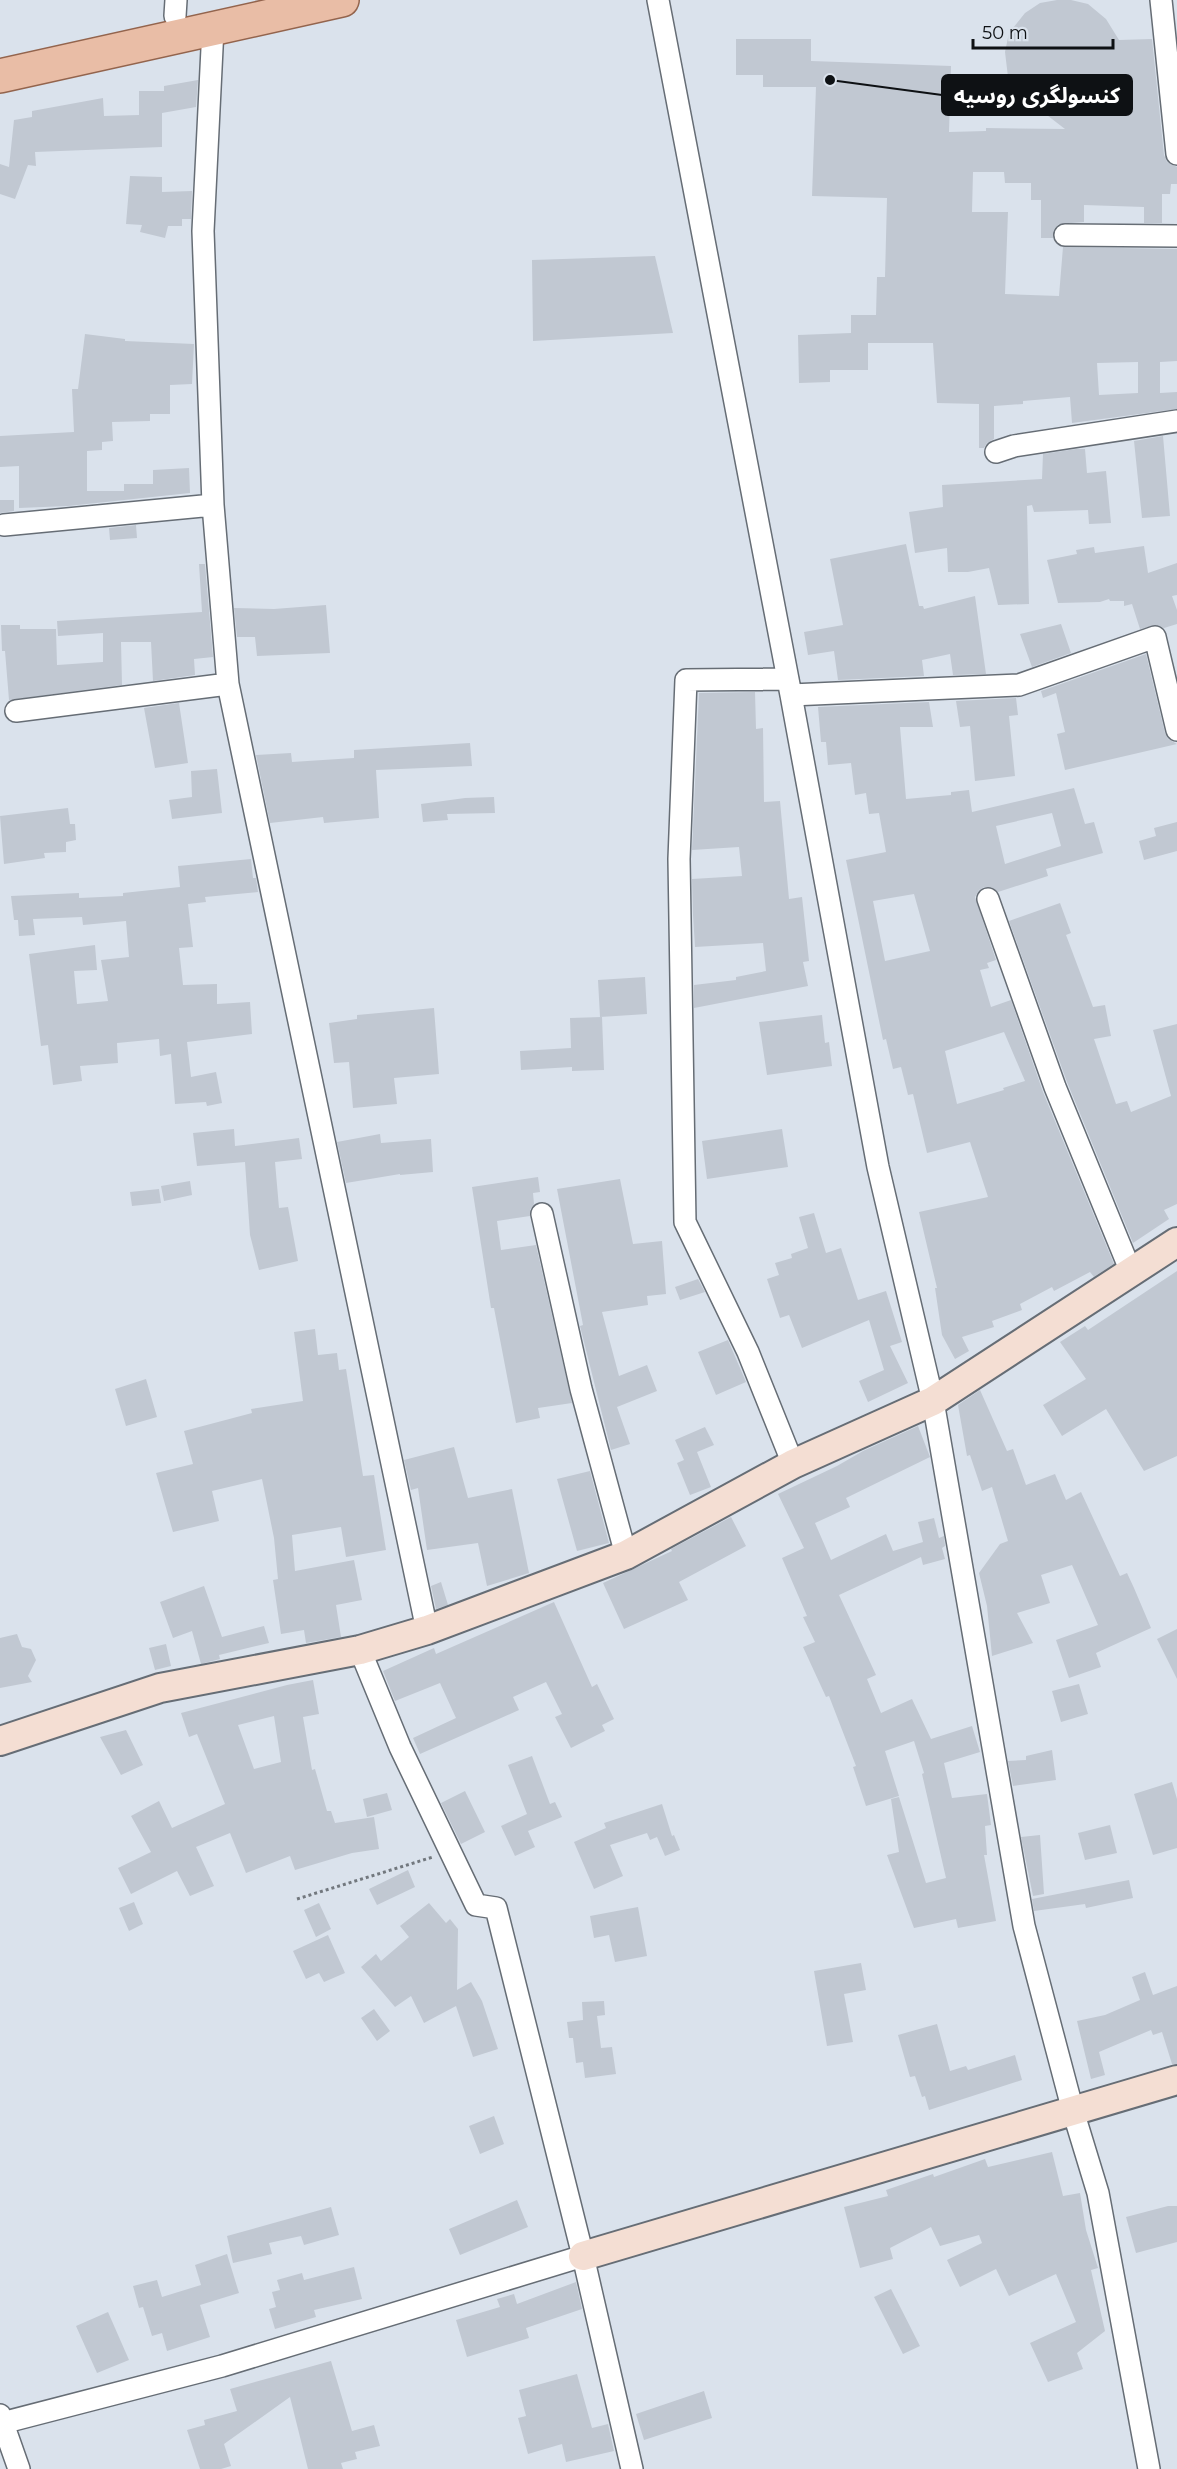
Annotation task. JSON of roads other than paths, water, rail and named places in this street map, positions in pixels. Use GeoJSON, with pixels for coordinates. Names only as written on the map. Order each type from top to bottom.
{"type":"FeatureCollection","features":[{"type":"Feature","properties":{"kind":"main road"},"geometry":{"type":"LineString","coordinates":[[0,54],[175,8],[251,0]]}},
{"type":"Feature","properties":{"kind":"main road"},"geometry":{"type":"LineString","coordinates":[[0,75],[342,0]]}},
{"type":"Feature","properties":{"kind":"street"},"geometry":{"type":"LineString","coordinates":[[658,0],[790,687],[878,1167],[933,1401],[1024,1926],[1073,2111],[1098,2193],[1149,2469]]}},
{"type":"Feature","properties":{"kind":"street"},"geometry":{"type":"LineString","coordinates":[[1161,0],[1177,154]]}},
{"type":"Feature","properties":{"kind":"street"},"geometry":{"type":"LineString","coordinates":[[213,28],[203,231],[213,505],[228,684],[427,1630]]}},
{"type":"Feature","properties":{"kind":"street"},"geometry":{"type":"LineString","coordinates":[[1065,235],[1177,236]]}},
{"type":"Feature","properties":{"kind":"street"},"geometry":{"type":"LineString","coordinates":[[996,452],[1014,446],[1177,421]]}},
{"type":"Feature","properties":{"kind":"street"},"geometry":{"type":"LineString","coordinates":[[4,525],[213,505]]}},
{"type":"Feature","properties":{"kind":"street"},"geometry":{"type":"LineString","coordinates":[[794,1464],[748,1352],[685,1222],[679,859],[687,680],[790,687],[1018,685],[1155,637],[1177,730]]}},
{"type":"Feature","properties":{"kind":"street"},"geometry":{"type":"LineString","coordinates":[[16,711],[228,684]]}},
{"type":"Feature","properties":{"kind":"street"},"geometry":{"type":"LineString","coordinates":[[988,900],[1054,1087],[1131,1272]]}},
{"type":"Feature","properties":{"kind":"street"},"geometry":{"type":"LineString","coordinates":[[542,1214],[581,1389],[626,1555]]}},
{"type":"Feature","properties":{"kind":"street"},"geometry":{"type":"LineString","coordinates":[[0,1741],[160,1688],[360,1650],[427,1630],[626,1555],[794,1464],[933,1401],[1177,1242]]}},
{"type":"Feature","properties":{"kind":"street"},"geometry":{"type":"LineString","coordinates":[[360,1650],[400,1747],[476,1905],[496,1908],[583,2256],[632,2469]]}},
{"type":"Feature","properties":{"kind":"street"},"geometry":{"type":"LineString","coordinates":[[19,2469],[1,2419],[222,2366],[583,2256],[1177,2080]]}},
{"type":"Feature","properties":{"kind":"place","name":"کنسولگری روسیه"},"geometry":{"type":"Point","coordinates":[830,80]}}]}
